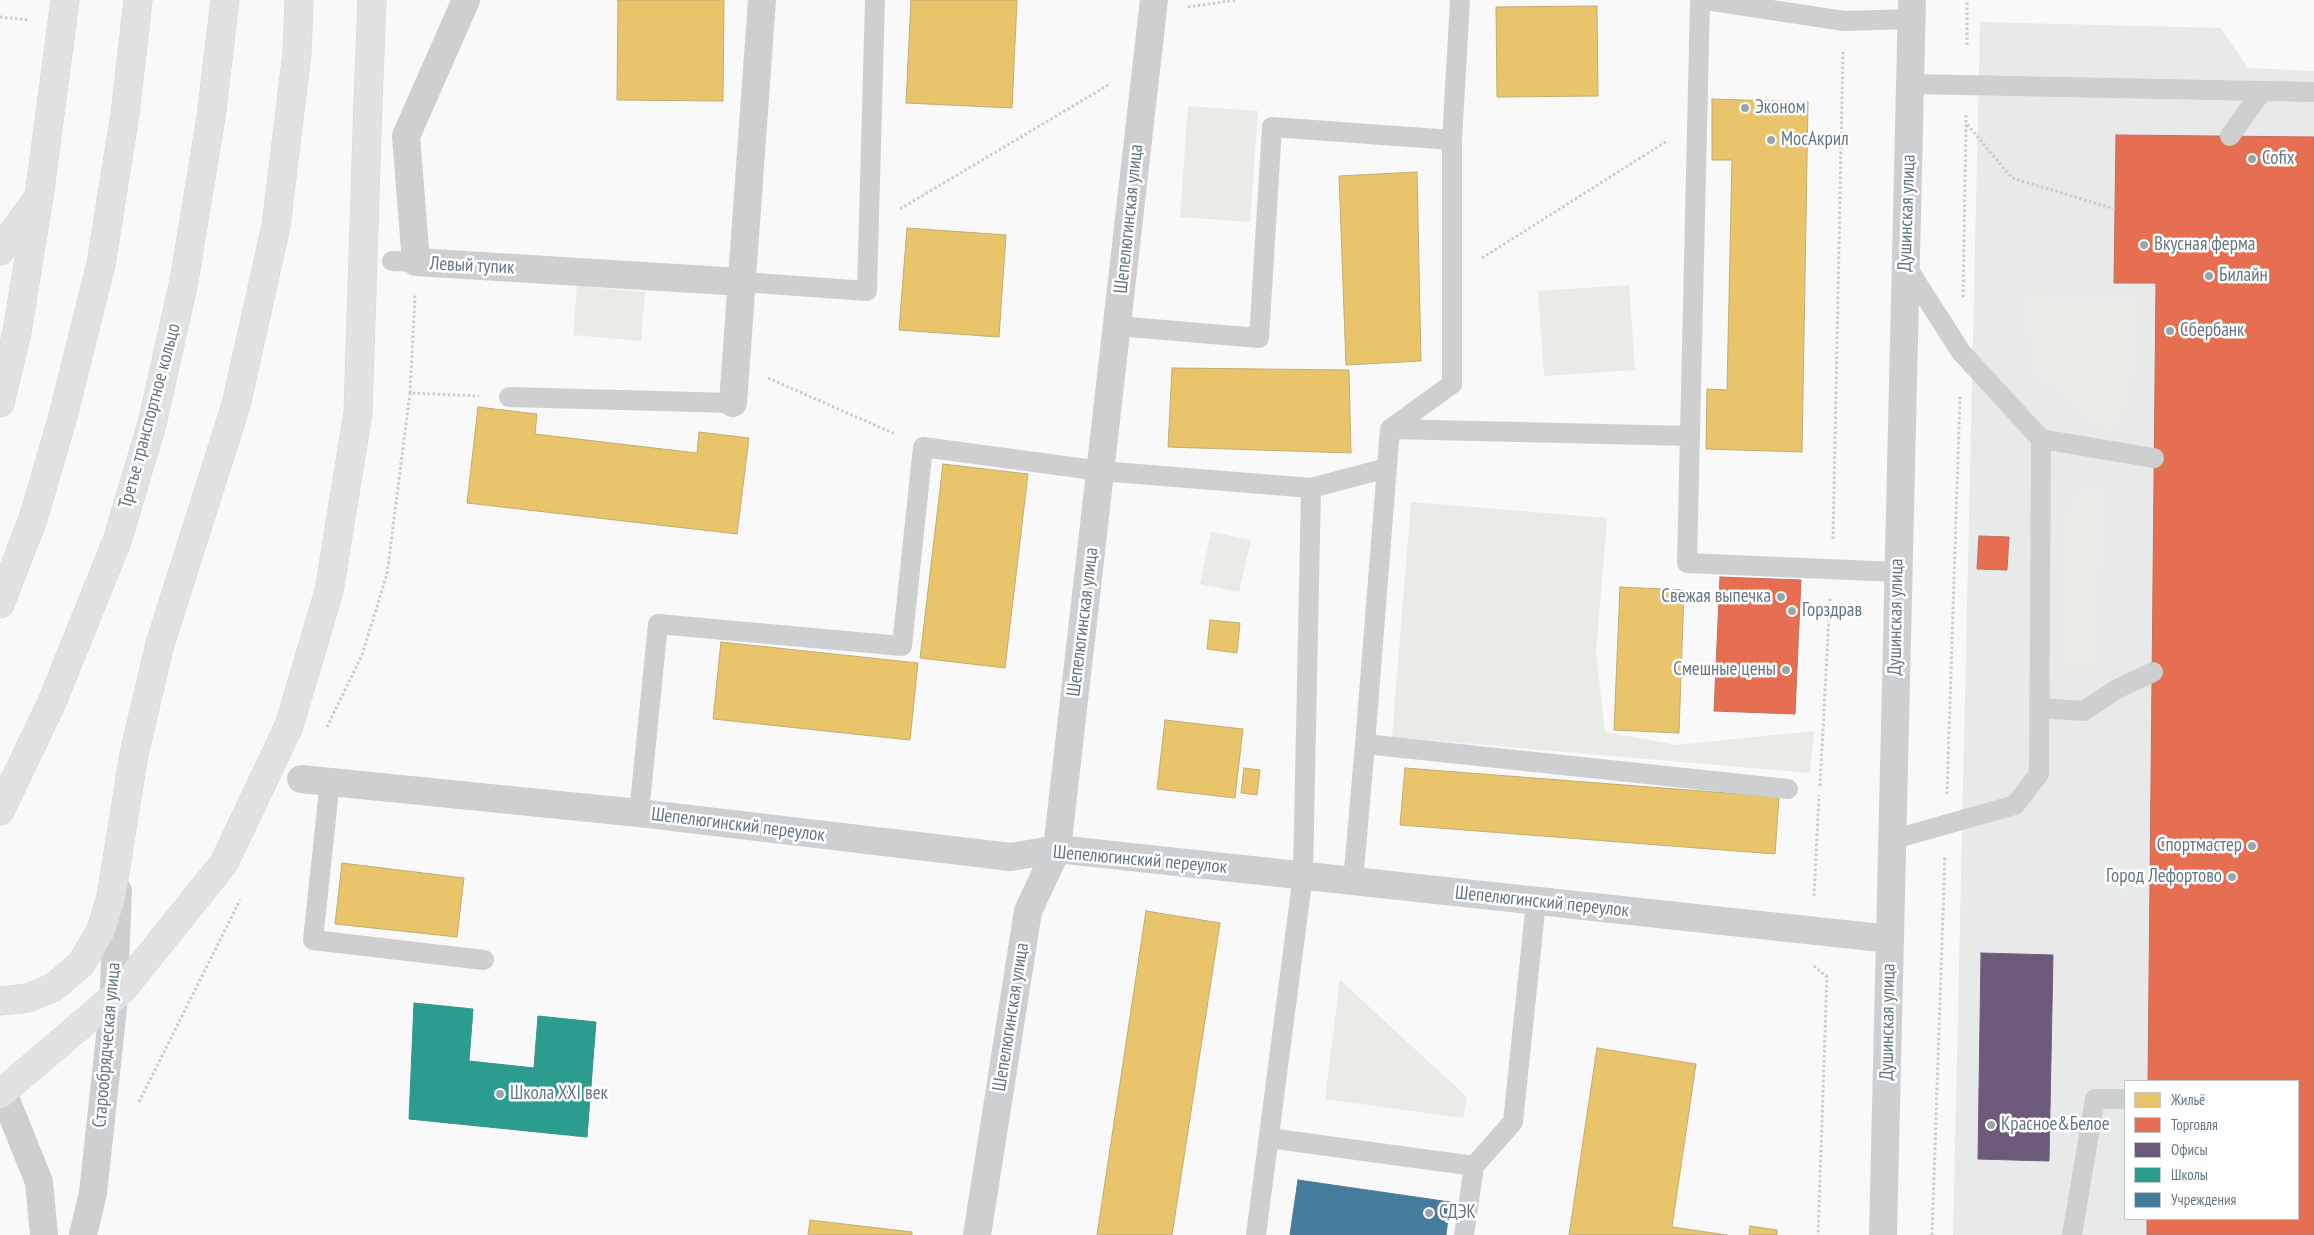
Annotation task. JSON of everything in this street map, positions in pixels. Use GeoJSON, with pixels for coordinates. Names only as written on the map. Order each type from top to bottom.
{"type":"FeatureCollection","features":[{"type":"Feature","properties":{"kind":"main road"},"geometry":{"type":"LineString","coordinates":[[0,403],[17,332],[39,196],[65,0]]}},
{"type":"Feature","properties":{"kind":"main road"},"geometry":{"type":"LineString","coordinates":[[0,604],[33,520],[63,416],[101,264],[125,114],[138,0]]}},
{"type":"Feature","properties":{"kind":"main road","name":"Третье транспортное кольцо"},"geometry":{"type":"LineString","coordinates":[[0,811],[52,702],[117,541],[152,424],[184,281],[211,117],[225,0]]}},
{"type":"Feature","properties":{"kind":"main road"},"geometry":{"type":"LineString","coordinates":[[0,1001],[28,998],[54,987],[81,964],[101,930],[111,897],[134,754],[160,644],[236,404],[276,226],[297,53],[299,0]]}},
{"type":"Feature","properties":{"kind":"main road"},"geometry":{"type":"LineString","coordinates":[[0,1093],[122,990],[224,863],[289,726],[329,591],[358,413],[372,0]]}},
{"type":"Feature","properties":{"kind":"main road"},"geometry":{"type":"LineString","coordinates":[[0,251],[39,196]]}},
{"type":"Feature","properties":{"kind":"street","name":"Левый тупик"},"geometry":{"type":"LineString","coordinates":[[466,0],[406,136],[404,262],[742,282]]}},
{"type":"Feature","properties":{"kind":"street"},"geometry":{"type":"LineString","coordinates":[[733,403],[762,0]]}},
{"type":"Feature","properties":{"kind":"street","name":"Шепелюгинская улица"},"geometry":{"type":"LineString","coordinates":[[977,1235],[1028,911],[1057,850],[1154,6]]}},
{"type":"Feature","properties":{"kind":"street","name":"Душинская улица"},"geometry":{"type":"LineString","coordinates":[[1883,1235],[1897,572],[1912,10]]}},
{"type":"Feature","properties":{"kind":"street","name":"Шепелюгинский переулок"},"geometry":{"type":"LineString","coordinates":[[301,779],[640,813],[1010,857],[1057,850],[1890,939]]}},
{"type":"Feature","properties":{"kind":"street","name":"Старообрядческая улица"},"geometry":{"type":"LineString","coordinates":[[83,1235],[93,1193],[112,1008],[119,853]]}},
{"type":"Feature","properties":{"kind":"street"},"geometry":{"type":"LineString","coordinates":[[0,1093],[6,1100],[39,1182],[44,1235]]}},
{"type":"Feature","properties":{"kind":"lane"},"geometry":{"type":"LineString","coordinates":[[742,282],[867,291],[875,0]]}},
{"type":"Feature","properties":{"kind":"lane"},"geometry":{"type":"LineString","coordinates":[[1353,882],[1390,429],[1452,384],[1452,140],[1460,0]]}},
{"type":"Feature","properties":{"kind":"lane"},"geometry":{"type":"LineString","coordinates":[[1700,0],[1687,563],[1897,572]]}},
{"type":"Feature","properties":{"kind":"lane"},"geometry":{"type":"LineString","coordinates":[[1706,0],[1844,21],[1912,10]]}},
{"type":"Feature","properties":{"kind":"lane"},"geometry":{"type":"LineString","coordinates":[[1911,84],[2314,92]]}},
{"type":"Feature","properties":{"kind":"lane"},"geometry":{"type":"LineString","coordinates":[[2230,136],[2262,90]]}},
{"type":"Feature","properties":{"kind":"lane"},"geometry":{"type":"LineString","coordinates":[[1117,326],[1259,338],[1272,127],[1452,140]]}},
{"type":"Feature","properties":{"kind":"lane"},"geometry":{"type":"LineString","coordinates":[[1906,266],[1962,352],[2041,439],[2154,458]]}},
{"type":"Feature","properties":{"kind":"lane"},"geometry":{"type":"LineString","coordinates":[[510,397],[733,403]]}},
{"type":"Feature","properties":{"kind":"lane"},"geometry":{"type":"LineString","coordinates":[[1390,429],[1690,436]]}},
{"type":"Feature","properties":{"kind":"lane"},"geometry":{"type":"LineString","coordinates":[[1891,840],[2015,805],[2039,774],[2041,439]]}},
{"type":"Feature","properties":{"kind":"lane"},"geometry":{"type":"LineString","coordinates":[[640,813],[658,624],[902,646],[923,447],[1100,471],[1310,488],[1387,468]]}},
{"type":"Feature","properties":{"kind":"lane"},"geometry":{"type":"LineString","coordinates":[[1256,1235],[1303,875],[1310,488]]}},
{"type":"Feature","properties":{"kind":"lane"},"geometry":{"type":"LineString","coordinates":[[2040,708],[2084,711],[2117,689],[2153,672]]}},
{"type":"Feature","properties":{"kind":"lane"},"geometry":{"type":"LineString","coordinates":[[1364,744],[1788,789]]}},
{"type":"Feature","properties":{"kind":"lane"},"geometry":{"type":"LineString","coordinates":[[330,781],[313,940],[484,960]]}},
{"type":"Feature","properties":{"kind":"lane"},"geometry":{"type":"LineString","coordinates":[[1464,1235],[1474,1166],[1513,1122],[1536,902]]}},
{"type":"Feature","properties":{"kind":"lane"},"geometry":{"type":"LineString","coordinates":[[2072,1235],[2095,1099],[2124,1099]]}},
{"type":"Feature","properties":{"kind":"lane"},"geometry":{"type":"LineString","coordinates":[[1269,1138],[1474,1166]]}},
{"type":"Feature","properties":{"kind":"path"},"geometry":{"type":"LineString","coordinates":[[1154,6],[1236,0]]}},
{"type":"Feature","properties":{"kind":"path"},"geometry":{"type":"LineString","coordinates":[[1967,45],[1968,0]]}},
{"type":"Feature","properties":{"kind":"path"},"geometry":{"type":"LineString","coordinates":[[0,17],[32,20]]}},
{"type":"Feature","properties":{"kind":"path"},"geometry":{"type":"LineString","coordinates":[[1818,1235],[1827,977],[1811,964],[1832,568],[1844,21]]}},
{"type":"Feature","properties":{"kind":"path"},"geometry":{"type":"LineString","coordinates":[[870,227],[1147,61]]}},
{"type":"Feature","properties":{"kind":"path"},"geometry":{"type":"LineString","coordinates":[[1932,1235],[1962,352],[1966,109]]}},
{"type":"Feature","properties":{"kind":"path"},"geometry":{"type":"LineString","coordinates":[[1452,278],[1698,121]]}},
{"type":"Feature","properties":{"kind":"path"},"geometry":{"type":"LineString","coordinates":[[1966,122],[2012,178],[2115,209]]}},
{"type":"Feature","properties":{"kind":"path"},"geometry":{"type":"LineString","coordinates":[[404,262],[410,393]]}},
{"type":"Feature","properties":{"kind":"path"},"geometry":{"type":"LineString","coordinates":[[736,364],[923,447]]}},
{"type":"Feature","properties":{"kind":"shaded area"},"geometry":{"type":"Polygon","coordinates":[[[1980,22],[2221,28],[2248,68],[2314,71],[2314,1235],[1953,1235],[1980,22]]]}},
{"type":"Feature","properties":{"kind":"shaded area"},"geometry":{"type":"Polygon","coordinates":[[[1188,106],[1258,111],[1250,222],[1180,217],[1188,106]]]}},
{"type":"Feature","properties":{"kind":"shaded area"},"geometry":{"type":"Polygon","coordinates":[[[1629,285],[1635,370],[1544,376],[1538,291],[1629,285]]]}},
{"type":"Feature","properties":{"kind":"shaded area"},"geometry":{"type":"Polygon","coordinates":[[[577,286],[645,292],[641,341],[573,335],[577,286]]]}},
{"type":"Feature","properties":{"kind":"shaded area"},"geometry":{"type":"Polygon","coordinates":[[[2023,292],[2138,299],[2136,357],[2121,423],[2108,434],[2081,415],[2032,370],[2023,292]]]}},
{"type":"Feature","properties":{"kind":"shaded area"},"geometry":{"type":"Polygon","coordinates":[[[2103,484],[2096,667],[2062,667],[2068,511],[2079,490],[2103,484]]]}},
{"type":"Feature","properties":{"kind":"shaded area"},"geometry":{"type":"Polygon","coordinates":[[[1411,502],[1607,518],[1596,652],[1605,732],[1676,745],[1814,731],[1810,773],[1392,737],[1411,502]]]}},
{"type":"Feature","properties":{"kind":"shaded area"},"geometry":{"type":"Polygon","coordinates":[[[1211,532],[1251,540],[1239,592],[1200,584],[1211,532]]]}},
{"type":"Feature","properties":{"kind":"shaded area"},"geometry":{"type":"Polygon","coordinates":[[[1340,980],[1467,1097],[1463,1118],[1325,1099],[1340,980]]]}},
{"type":"Feature","properties":{"kind":"building: Жильё"},"geometry":{"type":"Polygon","coordinates":[[[618,0],[724,0],[723,101],[617,100],[618,0]]]}},
{"type":"Feature","properties":{"kind":"building: Жильё"},"geometry":{"type":"Polygon","coordinates":[[[911,0],[1017,0],[1012,108],[906,103],[911,0]]]}},
{"type":"Feature","properties":{"kind":"building: Жильё"},"geometry":{"type":"Polygon","coordinates":[[[1597,6],[1598,96],[1497,97],[1496,7],[1597,6]]]}},
{"type":"Feature","properties":{"kind":"building: Жильё"},"geometry":{"type":"Polygon","coordinates":[[[1712,99],[1808,102],[1802,452],[1706,449],[1707,389],[1727,390],[1732,160],[1712,160],[1712,99]]]}},
{"type":"Feature","properties":{"kind":"building: Жильё"},"geometry":{"type":"Polygon","coordinates":[[[1417,172],[1421,361],[1346,365],[1339,176],[1417,172]]]}},
{"type":"Feature","properties":{"kind":"building: Жильё"},"geometry":{"type":"Polygon","coordinates":[[[907,228],[1006,235],[999,337],[899,330],[907,228]]]}},
{"type":"Feature","properties":{"kind":"building: Жильё"},"geometry":{"type":"Polygon","coordinates":[[[1172,368],[1349,370],[1351,453],[1168,447],[1172,368]]]}},
{"type":"Feature","properties":{"kind":"building: Жильё"},"geometry":{"type":"Polygon","coordinates":[[[478,407],[537,414],[535,434],[697,453],[699,432],[749,438],[737,534],[467,503],[478,407]]]}},
{"type":"Feature","properties":{"kind":"building: Жильё"},"geometry":{"type":"Polygon","coordinates":[[[943,464],[1028,474],[1005,668],[920,658],[943,464]]]}},
{"type":"Feature","properties":{"kind":"building: Жильё"},"geometry":{"type":"Polygon","coordinates":[[[1620,587],[1684,590],[1679,733],[1614,730],[1620,587]]]}},
{"type":"Feature","properties":{"kind":"building: Жильё"},"geometry":{"type":"Polygon","coordinates":[[[1210,620],[1240,623],[1237,653],[1207,649],[1210,620]]]}},
{"type":"Feature","properties":{"kind":"building: Жильё"},"geometry":{"type":"Polygon","coordinates":[[[721,642],[918,663],[910,740],[713,719],[721,642]]]}},
{"type":"Feature","properties":{"kind":"building: Жильё"},"geometry":{"type":"Polygon","coordinates":[[[1165,720],[1243,729],[1235,798],[1157,789],[1165,720]]]}},
{"type":"Feature","properties":{"kind":"building: Жильё"},"geometry":{"type":"Polygon","coordinates":[[[1244,768],[1260,770],[1257,795],[1241,793],[1244,768]]]}},
{"type":"Feature","properties":{"kind":"building: Жильё"},"geometry":{"type":"Polygon","coordinates":[[[1405,768],[1779,797],[1775,854],[1400,825],[1405,768]]]}},
{"type":"Feature","properties":{"kind":"building: Жильё"},"geometry":{"type":"Polygon","coordinates":[[[342,863],[464,878],[457,937],[335,924],[342,863]]]}},
{"type":"Feature","properties":{"kind":"building: Жильё"},"geometry":{"type":"Polygon","coordinates":[[[1146,911],[1220,923],[1172,1235],[1097,1235],[1146,911]]]}},
{"type":"Feature","properties":{"kind":"building: Жильё"},"geometry":{"type":"Polygon","coordinates":[[[1597,1048],[1696,1064],[1672,1227],[1727,1235],[1569,1235],[1597,1048]]]}},
{"type":"Feature","properties":{"kind":"building: Жильё"},"geometry":{"type":"Polygon","coordinates":[[[810,1220],[912,1232],[912,1235],[808,1235],[810,1220]]]}},
{"type":"Feature","properties":{"kind":"building: Жильё"},"geometry":{"type":"Polygon","coordinates":[[[1750,1226],[1777,1230],[1777,1235],[1749,1235],[1750,1226]]]}},
{"type":"Feature","properties":{"kind":"building: Торговля","name":"Город Лефортово"},"geometry":{"type":"Polygon","coordinates":[[[2116,135],[2314,137],[2314,1235],[2147,1235],[2147,1220],[2299,1220],[2299,1080],[2148,1080],[2156,283],[2114,283],[2116,135]]]}},
{"type":"Feature","properties":{"kind":"building: Торговля"},"geometry":{"type":"Polygon","coordinates":[[[1979,536],[2009,537],[2007,570],[1977,569],[1979,536]]]}},
{"type":"Feature","properties":{"kind":"building: Торговля"},"geometry":{"type":"Polygon","coordinates":[[[1720,577],[1801,580],[1795,714],[1714,711],[1720,577]]]}},
{"type":"Feature","properties":{"kind":"building: Офисы"},"geometry":{"type":"Polygon","coordinates":[[[1981,953],[2053,955],[2049,1161],[1978,1159],[1981,953]]]}},
{"type":"Feature","properties":{"kind":"building: Школы","name":"Школа XXI век"},"geometry":{"type":"Polygon","coordinates":[[[414,1003],[473,1009],[469,1061],[534,1068],[538,1016],[596,1022],[587,1137],[409,1119],[414,1003]]]}},
{"type":"Feature","properties":{"kind":"building: Учреждения"},"geometry":{"type":"Polygon","coordinates":[[[1298,1180],[1450,1202],[1446,1235],[1290,1235],[1298,1180]]]}},
{"type":"Feature","properties":{"kind":"place","name":"Эконом"},"geometry":{"type":"Point","coordinates":[1745,108]}},
{"type":"Feature","properties":{"kind":"place","name":"МосАкрил"},"geometry":{"type":"Point","coordinates":[1771,140]}},
{"type":"Feature","properties":{"kind":"place","name":"Cofix"},"geometry":{"type":"Point","coordinates":[2252,159]}},
{"type":"Feature","properties":{"kind":"place","name":"Вкусная ферма"},"geometry":{"type":"Point","coordinates":[2144,245]}},
{"type":"Feature","properties":{"kind":"place","name":"Билайн"},"geometry":{"type":"Point","coordinates":[2209,276]}},
{"type":"Feature","properties":{"kind":"place","name":"Сбербанк"},"geometry":{"type":"Point","coordinates":[2170,331]}},
{"type":"Feature","properties":{"kind":"place","name":"Свежая выпечка"},"geometry":{"type":"Point","coordinates":[1781,597]}},
{"type":"Feature","properties":{"kind":"place","name":"Горздрав"},"geometry":{"type":"Point","coordinates":[1792,611]}},
{"type":"Feature","properties":{"kind":"place","name":"Смешные цены"},"geometry":{"type":"Point","coordinates":[1786,670]}},
{"type":"Feature","properties":{"kind":"place","name":"Спортмастер"},"geometry":{"type":"Point","coordinates":[2252,846]}},
{"type":"Feature","properties":{"kind":"place","name":"Город Лефортово"},"geometry":{"type":"Point","coordinates":[2232,877]}},
{"type":"Feature","properties":{"kind":"place","name":"Школа XXI век"},"geometry":{"type":"Point","coordinates":[500,1094]}},
{"type":"Feature","properties":{"kind":"place","name":"Красное&Белое"},"geometry":{"type":"Point","coordinates":[1991,1125]}},
{"type":"Feature","properties":{"kind":"place","name":"СДЭК"},"geometry":{"type":"Point","coordinates":[1429,1213]}}]}
